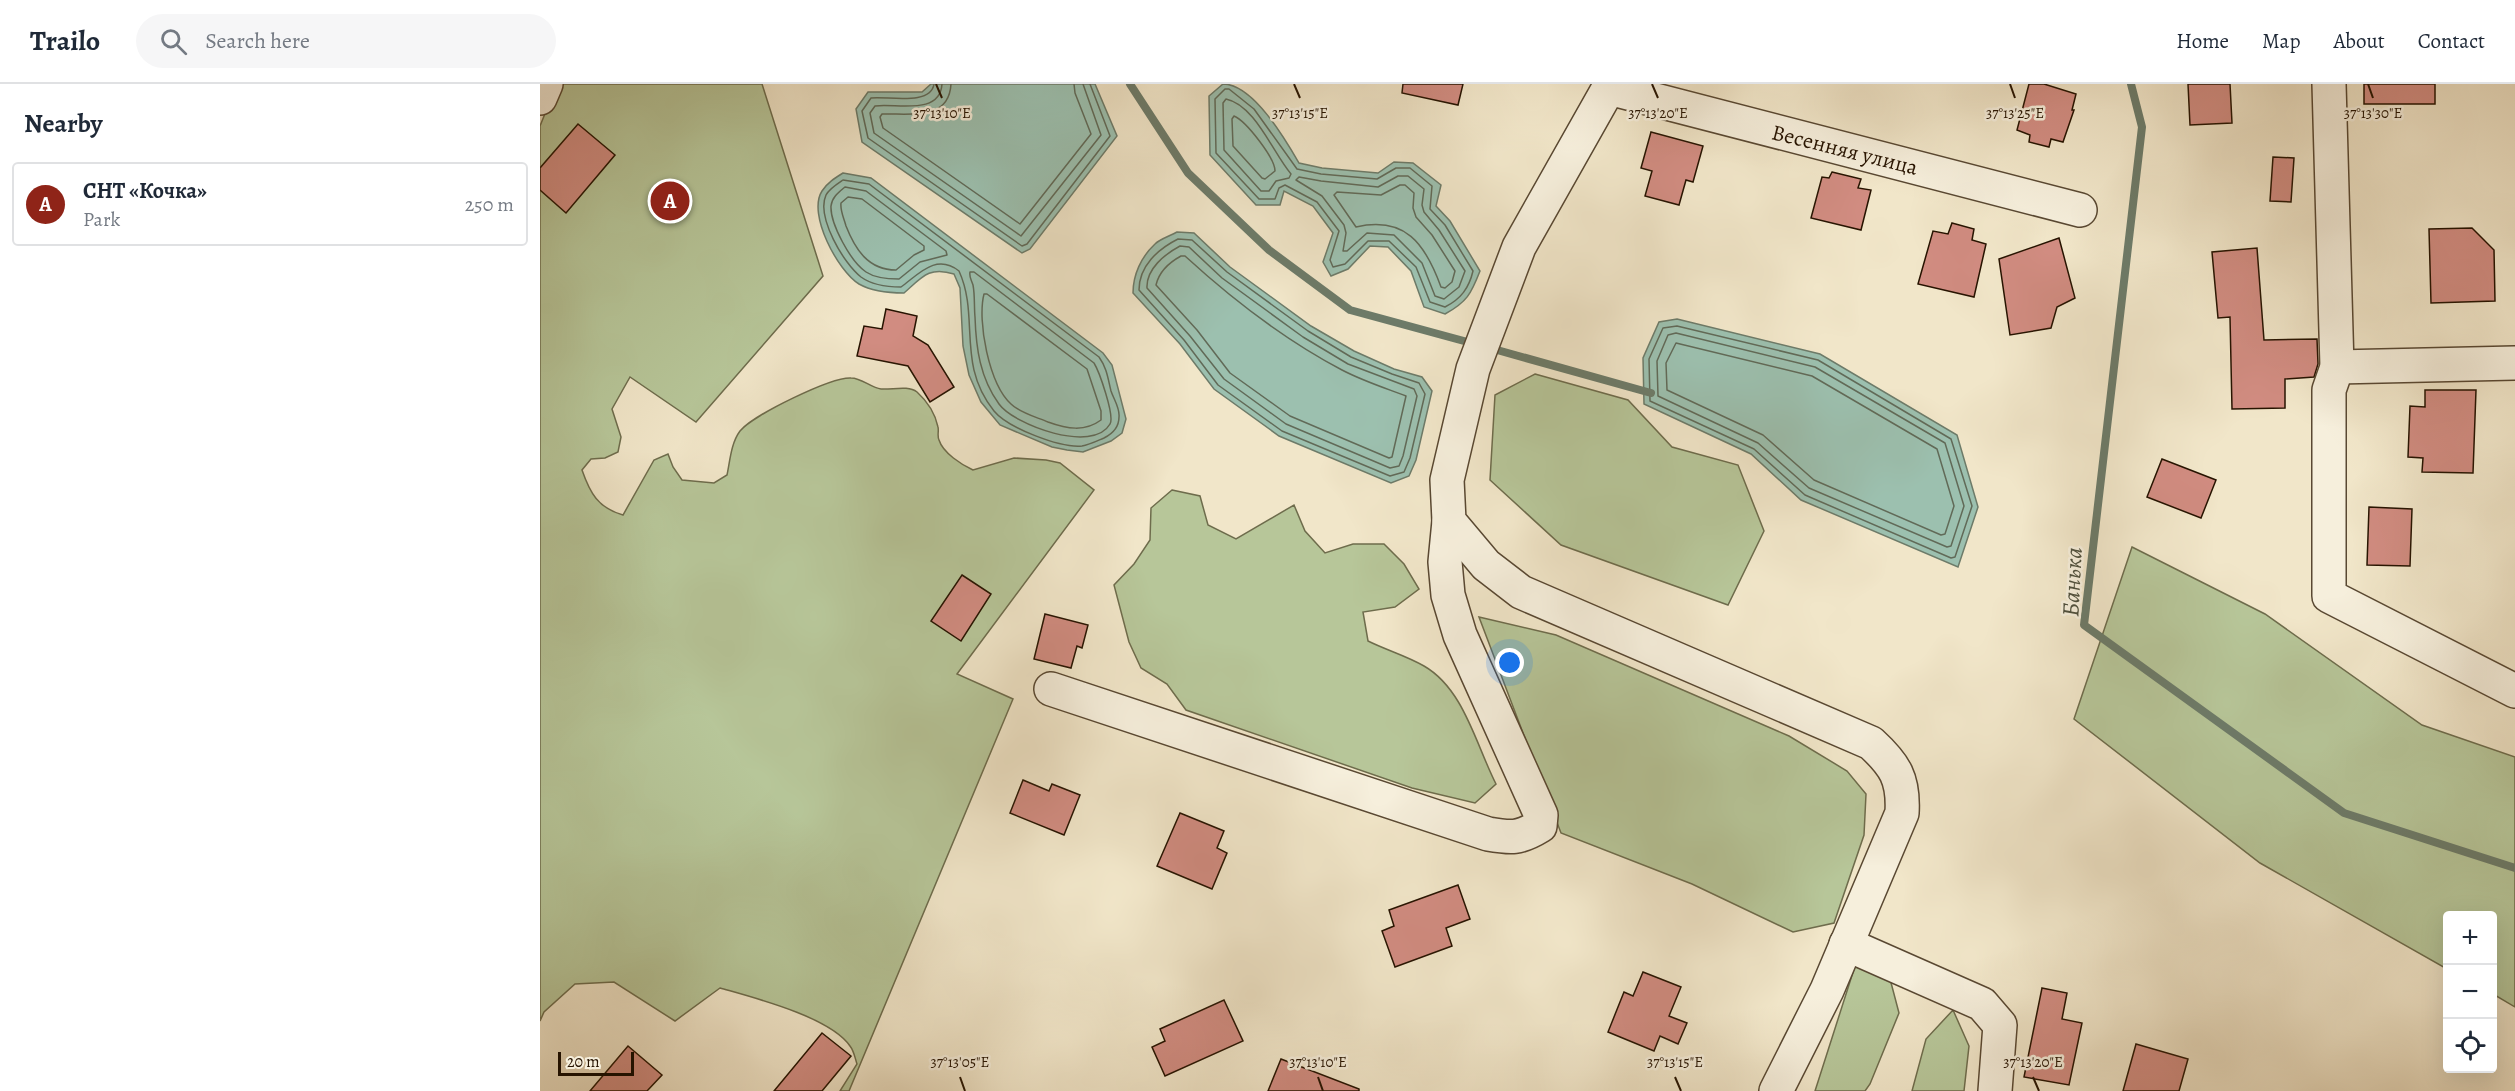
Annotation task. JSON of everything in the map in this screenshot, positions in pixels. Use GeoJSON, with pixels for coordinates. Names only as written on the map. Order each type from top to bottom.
{"type":"FeatureCollection","features":[{"type":"Feature","properties":{"kind":"street"},"geometry":{"type":"LineString","coordinates":[[540,98],[546,84]]}},
{"type":"Feature","properties":{"kind":"street"},"geometry":{"type":"LineString","coordinates":[[2329,84],[2337,367],[2329,390],[2329,596],[2515,691]]}},
{"type":"Feature","properties":{"kind":"street"},"geometry":{"type":"LineString","coordinates":[[1051,689],[1488,834],[1515,838],[1540,826],[1541,815],[1460,635],[1448,595],[1445,562],[1449,521],[1448,480],[1473,369],[1519,247],[1610,86]]}},
{"type":"Feature","properties":{"kind":"street","name":"Весенняя улица"},"geometry":{"type":"LineString","coordinates":[[1610,86],[2080,210]]}},
{"type":"Feature","properties":{"kind":"street"},"geometry":{"type":"LineString","coordinates":[[2337,367],[2515,363]]}},
{"type":"Feature","properties":{"kind":"street"},"geometry":{"type":"LineString","coordinates":[[1449,521],[1486,566],[1521,592],[1871,742],[1888,759],[1898,774],[1903,793],[1902,813],[1827,990],[1776,1091]]}},
{"type":"Feature","properties":{"kind":"street"},"geometry":{"type":"LineString","coordinates":[[1846,944],[1982,1004],[2000,1025],[1995,1091]]}},
{"type":"Feature","properties":{"kind":"shaded area"},"geometry":{"type":"Polygon","coordinates":[[[557,84],[762,84],[823,276],[696,422],[630,377],[612,409],[621,437],[618,452],[605,458],[591,459],[582,470],[588,486],[601,504],[623,515],[654,460],[668,454],[682,480],[714,483],[727,475],[735,441],[740,431],[748,424],[811,390],[841,379],[851,378],[877,388],[905,388],[917,392],[933,412],[941,445],[958,462],[973,470],[1014,458],[1046,460],[1060,463],[1094,490],[957,674],[1013,699],[849,1091],[840,1091],[857,1064],[851,1048],[840,1036],[826,1026],[791,1010],[720,988],[675,1021],[614,982],[575,984],[544,1012],[540,1021],[540,126],[557,84]]]}},
{"type":"Feature","properties":{"kind":"shaded area"},"geometry":{"type":"Polygon","coordinates":[[[1535,374],[1628,400],[1672,447],[1738,465],[1764,531],[1728,605],[1561,545],[1490,480],[1495,395],[1535,374]]]}},
{"type":"Feature","properties":{"kind":"shaded area"},"geometry":{"type":"Polygon","coordinates":[[[1172,490],[1200,496],[1208,525],[1236,539],[1294,505],[1305,531],[1325,553],[1353,544],[1384,544],[1404,564],[1419,589],[1395,607],[1363,612],[1368,641],[1411,659],[1438,676],[1468,719],[1496,784],[1475,803],[1412,788],[1186,710],[1167,684],[1141,668],[1129,642],[1114,585],[1134,564],[1150,540],[1151,508],[1172,490]]]}},
{"type":"Feature","properties":{"kind":"shaded area"},"geometry":{"type":"Polygon","coordinates":[[[2132,547],[2265,614],[2422,725],[2515,757],[2515,1007],[2497,996],[2497,911],[2443,911],[2443,967],[2260,863],[2074,719],[2132,547]]]}},
{"type":"Feature","properties":{"kind":"shaded area"},"geometry":{"type":"Polygon","coordinates":[[[1479,617],[1556,635],[1789,736],[1847,771],[1866,794],[1864,835],[1834,923],[1793,932],[1692,884],[1561,833],[1479,617]]]}},
{"type":"Feature","properties":{"kind":"shaded area"},"geometry":{"type":"Polygon","coordinates":[[[1874,965],[1889,975],[1899,1013],[1870,1084],[1865,1091],[1815,1091],[1855,966],[1874,965]]]}},
{"type":"Feature","properties":{"kind":"shaded area"},"geometry":{"type":"Polygon","coordinates":[[[1953,1010],[1969,1046],[1964,1091],[1912,1091],[1926,1039],[1953,1010]]]}},
{"type":"Feature","properties":{"kind":"water"},"geometry":{"type":"Polygon","coordinates":[[[931,84],[1095,84],[1117,136],[1030,249],[1022,253],[862,142],[856,109],[868,92],[922,92],[931,84]]]}},
{"type":"Feature","properties":{"kind":"water"},"geometry":{"type":"Polygon","coordinates":[[[1223,84],[1234,86],[1257,103],[1277,127],[1299,163],[1322,168],[1378,173],[1394,162],[1413,163],[1441,185],[1436,206],[1450,221],[1480,271],[1471,292],[1445,314],[1424,307],[1411,271],[1388,247],[1370,246],[1348,269],[1331,276],[1323,262],[1333,233],[1313,206],[1284,191],[1280,205],[1256,205],[1210,155],[1209,96],[1223,84]]]}},
{"type":"Feature","properties":{"kind":"water"},"geometry":{"type":"Polygon","coordinates":[[[843,173],[871,178],[1103,353],[1112,365],[1126,419],[1122,433],[1111,441],[1083,452],[1052,447],[1000,425],[981,402],[969,375],[963,346],[960,288],[954,274],[932,272],[921,278],[904,293],[881,292],[859,284],[834,255],[822,227],[818,213],[818,201],[826,186],[843,173]]]}},
{"type":"Feature","properties":{"kind":"water"},"geometry":{"type":"Polygon","coordinates":[[[1177,232],[1194,233],[1230,267],[1311,326],[1354,351],[1394,369],[1422,377],[1432,391],[1416,460],[1409,476],[1391,483],[1279,436],[1214,389],[1180,344],[1133,293],[1136,273],[1142,260],[1157,242],[1177,232]]]}},
{"type":"Feature","properties":{"kind":"water"},"geometry":{"type":"Polygon","coordinates":[[[1677,319],[1820,354],[1957,435],[1978,507],[1958,567],[1801,500],[1751,454],[1644,404],[1643,358],[1659,322],[1677,319]]]}},
{"type":"Feature","properties":{"kind":"building"},"geometry":{"type":"Polygon","coordinates":[[[1403,84],[1463,84],[1458,105],[1402,93],[1403,84]]]}},
{"type":"Feature","properties":{"kind":"building"},"geometry":{"type":"Polygon","coordinates":[[[2029,84],[2044,84],[2076,94],[2072,110],[2074,110],[2063,142],[2051,139],[2049,147],[2029,142],[2030,135],[2017,130],[2029,84]]]}},
{"type":"Feature","properties":{"kind":"building"},"geometry":{"type":"Polygon","coordinates":[[[2188,84],[2230,84],[2232,123],[2190,125],[2188,84]]]}},
{"type":"Feature","properties":{"kind":"building"},"geometry":{"type":"Polygon","coordinates":[[[2364,84],[2435,84],[2435,104],[2364,104],[2364,84]]]}},
{"type":"Feature","properties":{"kind":"building"},"geometry":{"type":"Polygon","coordinates":[[[578,124],[615,155],[566,213],[540,190],[540,168],[578,124]]]}},
{"type":"Feature","properties":{"kind":"building"},"geometry":{"type":"Polygon","coordinates":[[[1651,132],[1703,146],[1693,182],[1686,180],[1679,205],[1645,196],[1652,171],[1641,168],[1651,132]]]}},
{"type":"Feature","properties":{"kind":"building"},"geometry":{"type":"Polygon","coordinates":[[[2273,157],[2294,158],[2291,202],[2270,201],[2273,157]]]}},
{"type":"Feature","properties":{"kind":"building"},"geometry":{"type":"Polygon","coordinates":[[[1832,172],[1861,179],[1858,188],[1871,190],[1861,230],[1811,218],[1822,177],[1829,178],[1832,172]]]}},
{"type":"Feature","properties":{"kind":"building"},"geometry":{"type":"Polygon","coordinates":[[[1952,223],[1974,229],[1972,240],[1986,244],[1974,297],[1918,284],[1933,231],[1948,234],[1952,223]]]}},
{"type":"Feature","properties":{"kind":"building"},"geometry":{"type":"Polygon","coordinates":[[[2472,228],[2494,250],[2495,301],[2431,303],[2429,229],[2472,228]]]}},
{"type":"Feature","properties":{"kind":"building"},"geometry":{"type":"Polygon","coordinates":[[[2059,238],[2075,298],[2057,307],[2051,328],[2010,335],[1999,259],[2059,238]]]}},
{"type":"Feature","properties":{"kind":"building"},"geometry":{"type":"Polygon","coordinates":[[[2257,248],[2264,340],[2317,339],[2318,364],[2314,377],[2285,379],[2285,408],[2232,409],[2230,317],[2218,318],[2212,252],[2257,248]]]}},
{"type":"Feature","properties":{"kind":"building"},"geometry":{"type":"Polygon","coordinates":[[[886,309],[917,316],[913,336],[928,345],[954,387],[930,402],[908,366],[857,356],[864,326],[882,329],[886,309]]]}},
{"type":"Feature","properties":{"kind":"building"},"geometry":{"type":"Polygon","coordinates":[[[2425,390],[2476,390],[2473,473],[2422,472],[2423,458],[2408,457],[2410,406],[2425,407],[2425,390]]]}},
{"type":"Feature","properties":{"kind":"building"},"geometry":{"type":"Polygon","coordinates":[[[2162,459],[2216,480],[2201,518],[2147,497],[2162,459]]]}},
{"type":"Feature","properties":{"kind":"building"},"geometry":{"type":"Polygon","coordinates":[[[2369,507],[2412,509],[2410,566],[2367,565],[2369,507]]]}},
{"type":"Feature","properties":{"kind":"building"},"geometry":{"type":"Polygon","coordinates":[[[962,575],[991,594],[961,641],[931,621],[962,575]]]}},
{"type":"Feature","properties":{"kind":"building"},"geometry":{"type":"Polygon","coordinates":[[[1045,614],[1088,625],[1082,648],[1077,646],[1071,668],[1034,659],[1045,614]]]}},
{"type":"Feature","properties":{"kind":"building"},"geometry":{"type":"Polygon","coordinates":[[[1023,780],[1049,791],[1052,784],[1080,795],[1064,835],[1010,813],[1023,780]]]}},
{"type":"Feature","properties":{"kind":"building"},"geometry":{"type":"Polygon","coordinates":[[[1180,813],[1224,831],[1217,848],[1227,853],[1212,889],[1157,866],[1180,813]]]}},
{"type":"Feature","properties":{"kind":"building"},"geometry":{"type":"Polygon","coordinates":[[[1458,885],[1470,919],[1446,928],[1452,946],[1395,967],[1382,931],[1394,926],[1389,910],[1458,885]]]}},
{"type":"Feature","properties":{"kind":"building"},"geometry":{"type":"Polygon","coordinates":[[[1643,972],[1681,987],[1669,1016],[1687,1023],[1678,1044],[1660,1036],[1654,1051],[1608,1032],[1624,992],[1633,996],[1643,972]]]}},
{"type":"Feature","properties":{"kind":"building"},"geometry":{"type":"Polygon","coordinates":[[[2042,988],[2067,993],[2062,1019],[2082,1023],[2069,1085],[2024,1077],[2042,988]]]}},
{"type":"Feature","properties":{"kind":"building"},"geometry":{"type":"Polygon","coordinates":[[[1224,1000],[1243,1041],[1165,1076],[1152,1047],[1165,1041],[1160,1029],[1224,1000]]]}},
{"type":"Feature","properties":{"kind":"building"},"geometry":{"type":"Polygon","coordinates":[[[822,1033],[851,1056],[822,1091],[774,1091],[822,1033]]]}},
{"type":"Feature","properties":{"kind":"building"},"geometry":{"type":"Polygon","coordinates":[[[2136,1044],[2188,1059],[2179,1091],[2123,1091],[2136,1044]]]}},
{"type":"Feature","properties":{"kind":"building"},"geometry":{"type":"Polygon","coordinates":[[[628,1046],[662,1075],[647,1091],[590,1091],[628,1046]]]}},
{"type":"Feature","properties":{"kind":"building"},"geometry":{"type":"Polygon","coordinates":[[[1281,1059],[1359,1089],[1359,1091],[1268,1091],[1281,1059]]]}},
{"type":"Feature","properties":{"kind":"waterway"},"geometry":{"type":"LineString","coordinates":[[1130,84],[1188,173],[1269,250],[1350,310],[1475,344]]}},
{"type":"Feature","properties":{"kind":"waterway","name":"Банька"},"geometry":{"type":"LineString","coordinates":[[2131,84],[2142,127],[2084,625],[2344,813],[2515,868]]}},
{"type":"Feature","properties":{"kind":"waterway"},"geometry":{"type":"LineString","coordinates":[[1490,348],[1651,393]]}},
{"type":"Feature","properties":{"kind":"place","name":"СНТ «Кочка»"},"geometry":{"type":"Point","coordinates":[670,201]}}]}
